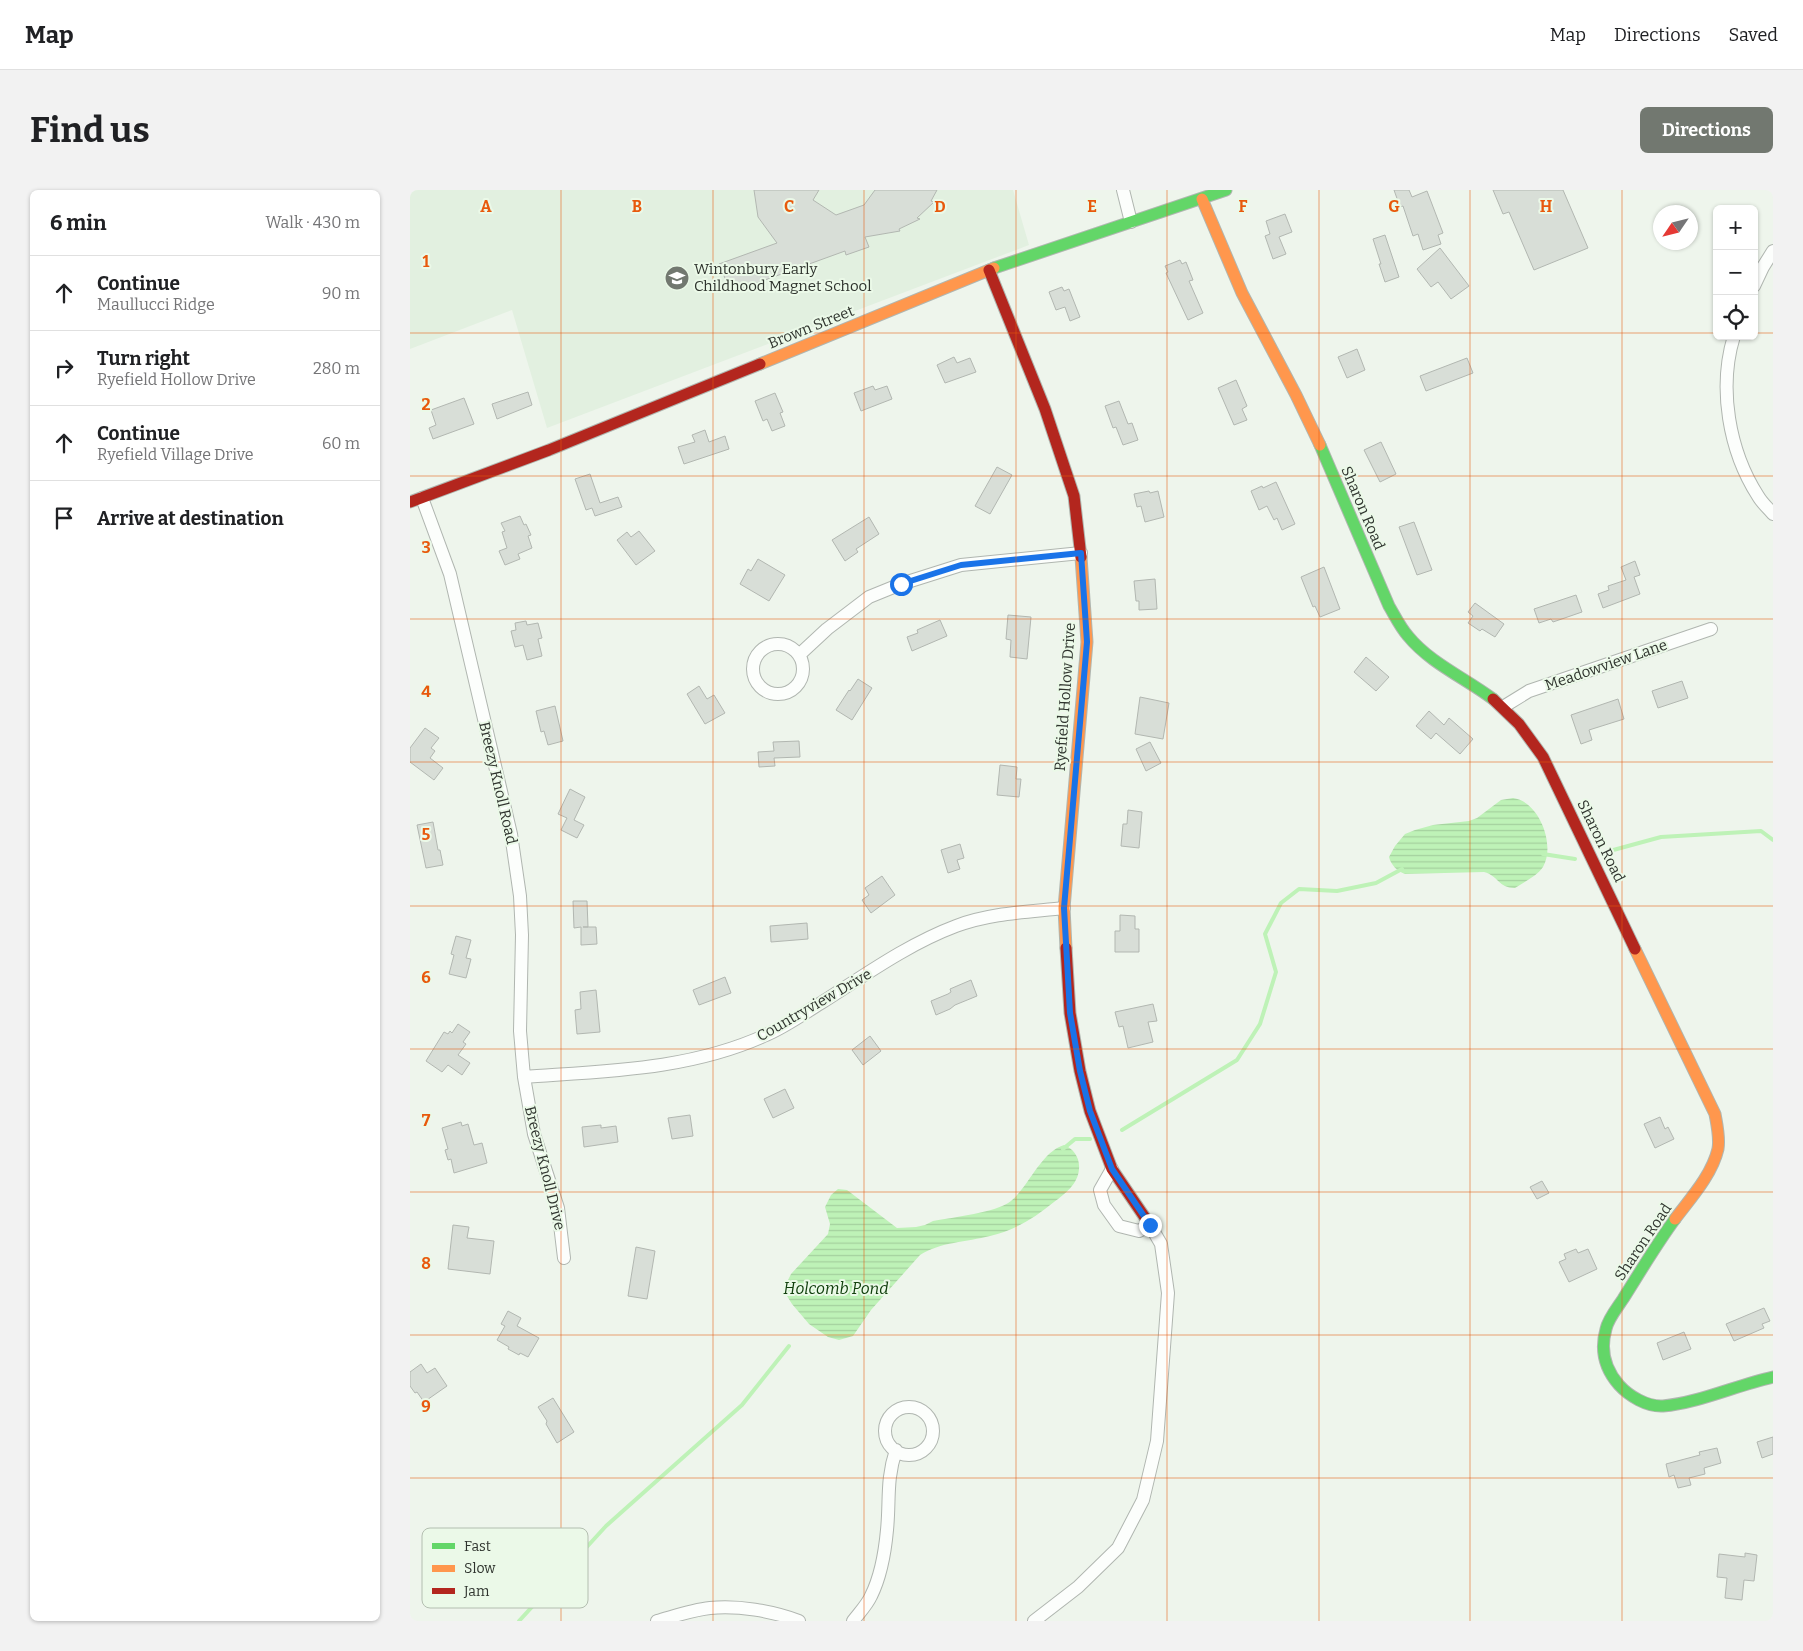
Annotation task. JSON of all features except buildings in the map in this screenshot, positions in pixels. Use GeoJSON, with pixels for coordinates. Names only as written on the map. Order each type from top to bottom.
{"type":"FeatureCollection","features":[{"type":"Feature","properties":{"kind":"street"},"geometry":{"type":"LineString","coordinates":[[1123,190],[1131,222]]}},
{"type":"Feature","properties":{"kind":"street","name":"Brown Street"},"geometry":{"type":"LineString","coordinates":[[416,500],[594,432],[989,270],[1226,190]]}},
{"type":"Feature","properties":{"kind":"street","name":"Sharon Road"},"geometry":{"type":"LineString","coordinates":[[1202,199],[1242,293],[1321,447],[1389,606],[1399,625],[1413,642],[1429,655],[1503,707],[1524,728],[1543,757],[1716,1114],[1718,1149],[1708,1173],[1659,1241],[1606,1328],[1603,1344],[1605,1361],[1612,1377],[1626,1394],[1643,1402],[1661,1406],[1698,1398],[1754,1380],[1773,1377]]}},
{"type":"Feature","properties":{"kind":"street"},"geometry":{"type":"LineString","coordinates":[[1758,281],[1768,269],[1773,251]]}},
{"type":"Feature","properties":{"kind":"street","name":"Ryefield Hollow Drive"},"geometry":{"type":"LineString","coordinates":[[989,270],[1045,409],[1074,496],[1081,553],[1087,642],[1064,908],[1070,1013],[1080,1071],[1090,1111],[1112,1169],[1150,1225]]}},
{"type":"Feature","properties":{"kind":"street"},"geometry":{"type":"LineString","coordinates":[[1733,340],[1726,368],[1725,390],[1729,416],[1743,468],[1758,497],[1773,514]]}},
{"type":"Feature","properties":{"kind":"street","name":"Breezy Knoll Road"},"geometry":{"type":"LineString","coordinates":[[416,500],[435,530],[450,574],[511,834],[520,896],[522,934],[520,1031],[524,1077]]}},
{"type":"Feature","properties":{"kind":"street"},"geometry":{"type":"LineString","coordinates":[[799,655],[827,629],[869,597],[901,584],[961,565],[1081,553]]}},
{"type":"Feature","properties":{"kind":"street","name":"Meadowview Lane"},"geometry":{"type":"LineString","coordinates":[[1503,707],[1529,691],[1711,629]]}},
{"type":"Feature","properties":{"kind":"street"},"geometry":{"type":"LineString","coordinates":[[779,643],[794,649],[799,655],[802,661],[803,674],[800,681],[791,691],[771,694],[765,691],[756,681],[752,667],[754,660],[764,647],[779,643]]}},
{"type":"Feature","properties":{"kind":"street","name":"Countryview Drive"},"geometry":{"type":"LineString","coordinates":[[524,1077],[625,1070],[685,1062],[726,1051],[767,1035],[915,945],[956,926],[984,918],[1064,908]]}},
{"type":"Feature","properties":{"kind":"street","name":"Breezy Knoll Drive"},"geometry":{"type":"LineString","coordinates":[[524,1077],[534,1134],[558,1208],[564,1258]]}},
{"type":"Feature","properties":{"kind":"street"},"geometry":{"type":"LineString","coordinates":[[1034,1621],[1078,1587],[1118,1548],[1142,1500],[1157,1441],[1168,1293],[1161,1244],[1150,1225],[1139,1231],[1119,1226],[1104,1205],[1100,1190],[1112,1169]]}},
{"type":"Feature","properties":{"kind":"street"},"geometry":{"type":"LineString","coordinates":[[853,1621],[871,1597],[882,1566],[888,1529],[888,1480],[896,1450]]}},
{"type":"Feature","properties":{"kind":"street"},"geometry":{"type":"LineString","coordinates":[[662,1620],[685,1612],[712,1608],[767,1612],[799,1621]]}},
{"type":"Feature","properties":{"kind":"shaded area","name":"Wintonbury Early Childhood Magnet School"},"geometry":{"type":"Polygon","coordinates":[[[410,190],[1013,190],[1029,245],[547,428],[512,310],[410,349],[410,190]]]}},
{"type":"Feature","properties":{"kind":"water"},"geometry":{"type":"Polygon","coordinates":[[[1513,798],[1522,801],[1537,815],[1543,825],[1547,847],[1547,858],[1543,867],[1534,876],[1515,888],[1505,886],[1493,876],[1484,872],[1405,874],[1391,863],[1389,857],[1405,834],[1433,825],[1469,821],[1477,818],[1501,800],[1513,798]]]}},
{"type":"Feature","properties":{"kind":"water","name":"Holcomb Pond"},"geometry":{"type":"Polygon","coordinates":[[[1064,1145],[1076,1154],[1079,1165],[1074,1184],[1066,1192],[1047,1208],[1016,1227],[990,1236],[936,1247],[920,1255],[871,1310],[853,1336],[839,1340],[828,1337],[809,1324],[787,1296],[785,1286],[791,1274],[828,1234],[830,1224],[825,1207],[831,1195],[838,1189],[847,1190],[897,1228],[916,1227],[933,1221],[995,1209],[1004,1205],[1018,1195],[1049,1155],[1064,1145]]]}},
{"type":"Feature","properties":{"kind":"waterway"},"geometry":{"type":"LineString","coordinates":[[1606,852],[1661,837],[1761,831],[1773,840]]}},
{"type":"Feature","properties":{"kind":"waterway"},"geometry":{"type":"LineString","coordinates":[[1543,854],[1575,859]]}},
{"type":"Feature","properties":{"kind":"waterway"},"geometry":{"type":"LineString","coordinates":[[1122,1130],[1237,1060],[1260,1024],[1276,972],[1265,934],[1281,903],[1299,889],[1337,891],[1376,883],[1402,869]]}},
{"type":"Feature","properties":{"kind":"waterway"},"geometry":{"type":"LineString","coordinates":[[1063,1149],[1075,1139],[1090,1139]]}},
{"type":"Feature","properties":{"kind":"waterway"},"geometry":{"type":"LineString","coordinates":[[588,1546],[606,1526],[742,1405],[789,1346]]}},
{"type":"Feature","properties":{"kind":"waterway"},"geometry":{"type":"LineString","coordinates":[[519,1621],[531,1608]]}},
{"type":"Feature","properties":{"kind":"traffic: fast"},"geometry":{"type":"LineString","coordinates":[[994,268],[1226,190]]}},
{"type":"Feature","properties":{"kind":"traffic: fast"},"geometry":{"type":"LineString","coordinates":[[1320,445],[1389,606],[1402,629],[1427,654],[1493,699]]}},
{"type":"Feature","properties":{"kind":"traffic: fast"},"geometry":{"type":"LineString","coordinates":[[1675,1219],[1607,1325],[1604,1337],[1604,1352],[1607,1366],[1614,1379],[1633,1397],[1651,1405],[1663,1406],[1704,1398],[1773,1377]]}},
{"type":"Feature","properties":{"kind":"traffic: slow"},"geometry":{"type":"LineString","coordinates":[[1202,199],[1242,293],[1320,445]]}},
{"type":"Feature","properties":{"kind":"traffic: slow"},"geometry":{"type":"LineString","coordinates":[[760,364],[994,268]]}},
{"type":"Feature","properties":{"kind":"traffic: slow"},"geometry":{"type":"LineString","coordinates":[[1066,948],[1064,908],[1087,642],[1081,557]]}},
{"type":"Feature","properties":{"kind":"traffic: slow"},"geometry":{"type":"LineString","coordinates":[[1635,949],[1715,1114],[1719,1140],[1718,1149],[1711,1168],[1675,1219]]}},
{"type":"Feature","properties":{"kind":"traffic: jam"},"geometry":{"type":"LineString","coordinates":[[989,270],[1045,409],[1074,496],[1081,557]]}},
{"type":"Feature","properties":{"kind":"traffic: jam"},"geometry":{"type":"LineString","coordinates":[[410,502],[549,450],[760,364]]}},
{"type":"Feature","properties":{"kind":"traffic: jam"},"geometry":{"type":"LineString","coordinates":[[1493,699],[1519,724],[1543,757],[1635,949]]}},
{"type":"Feature","properties":{"kind":"traffic: jam"},"geometry":{"type":"LineString","coordinates":[[1066,948],[1070,1013],[1080,1071],[1090,1111],[1112,1169],[1150,1225]]}},
{"type":"Feature","properties":{"kind":"place","name":"Wintonbury Early Childhood Magnet School"},"geometry":{"type":"Point","coordinates":[677,278]}},
{"type":"Feature","properties":{"kind":"route"},"geometry":{"type":"LineString","coordinates":[[901,584],[961,565],[1081,553],[1087,642],[1064,908],[1068,994],[1080,1071],[1090,1111],[1112,1169],[1150,1225]]}}]}
